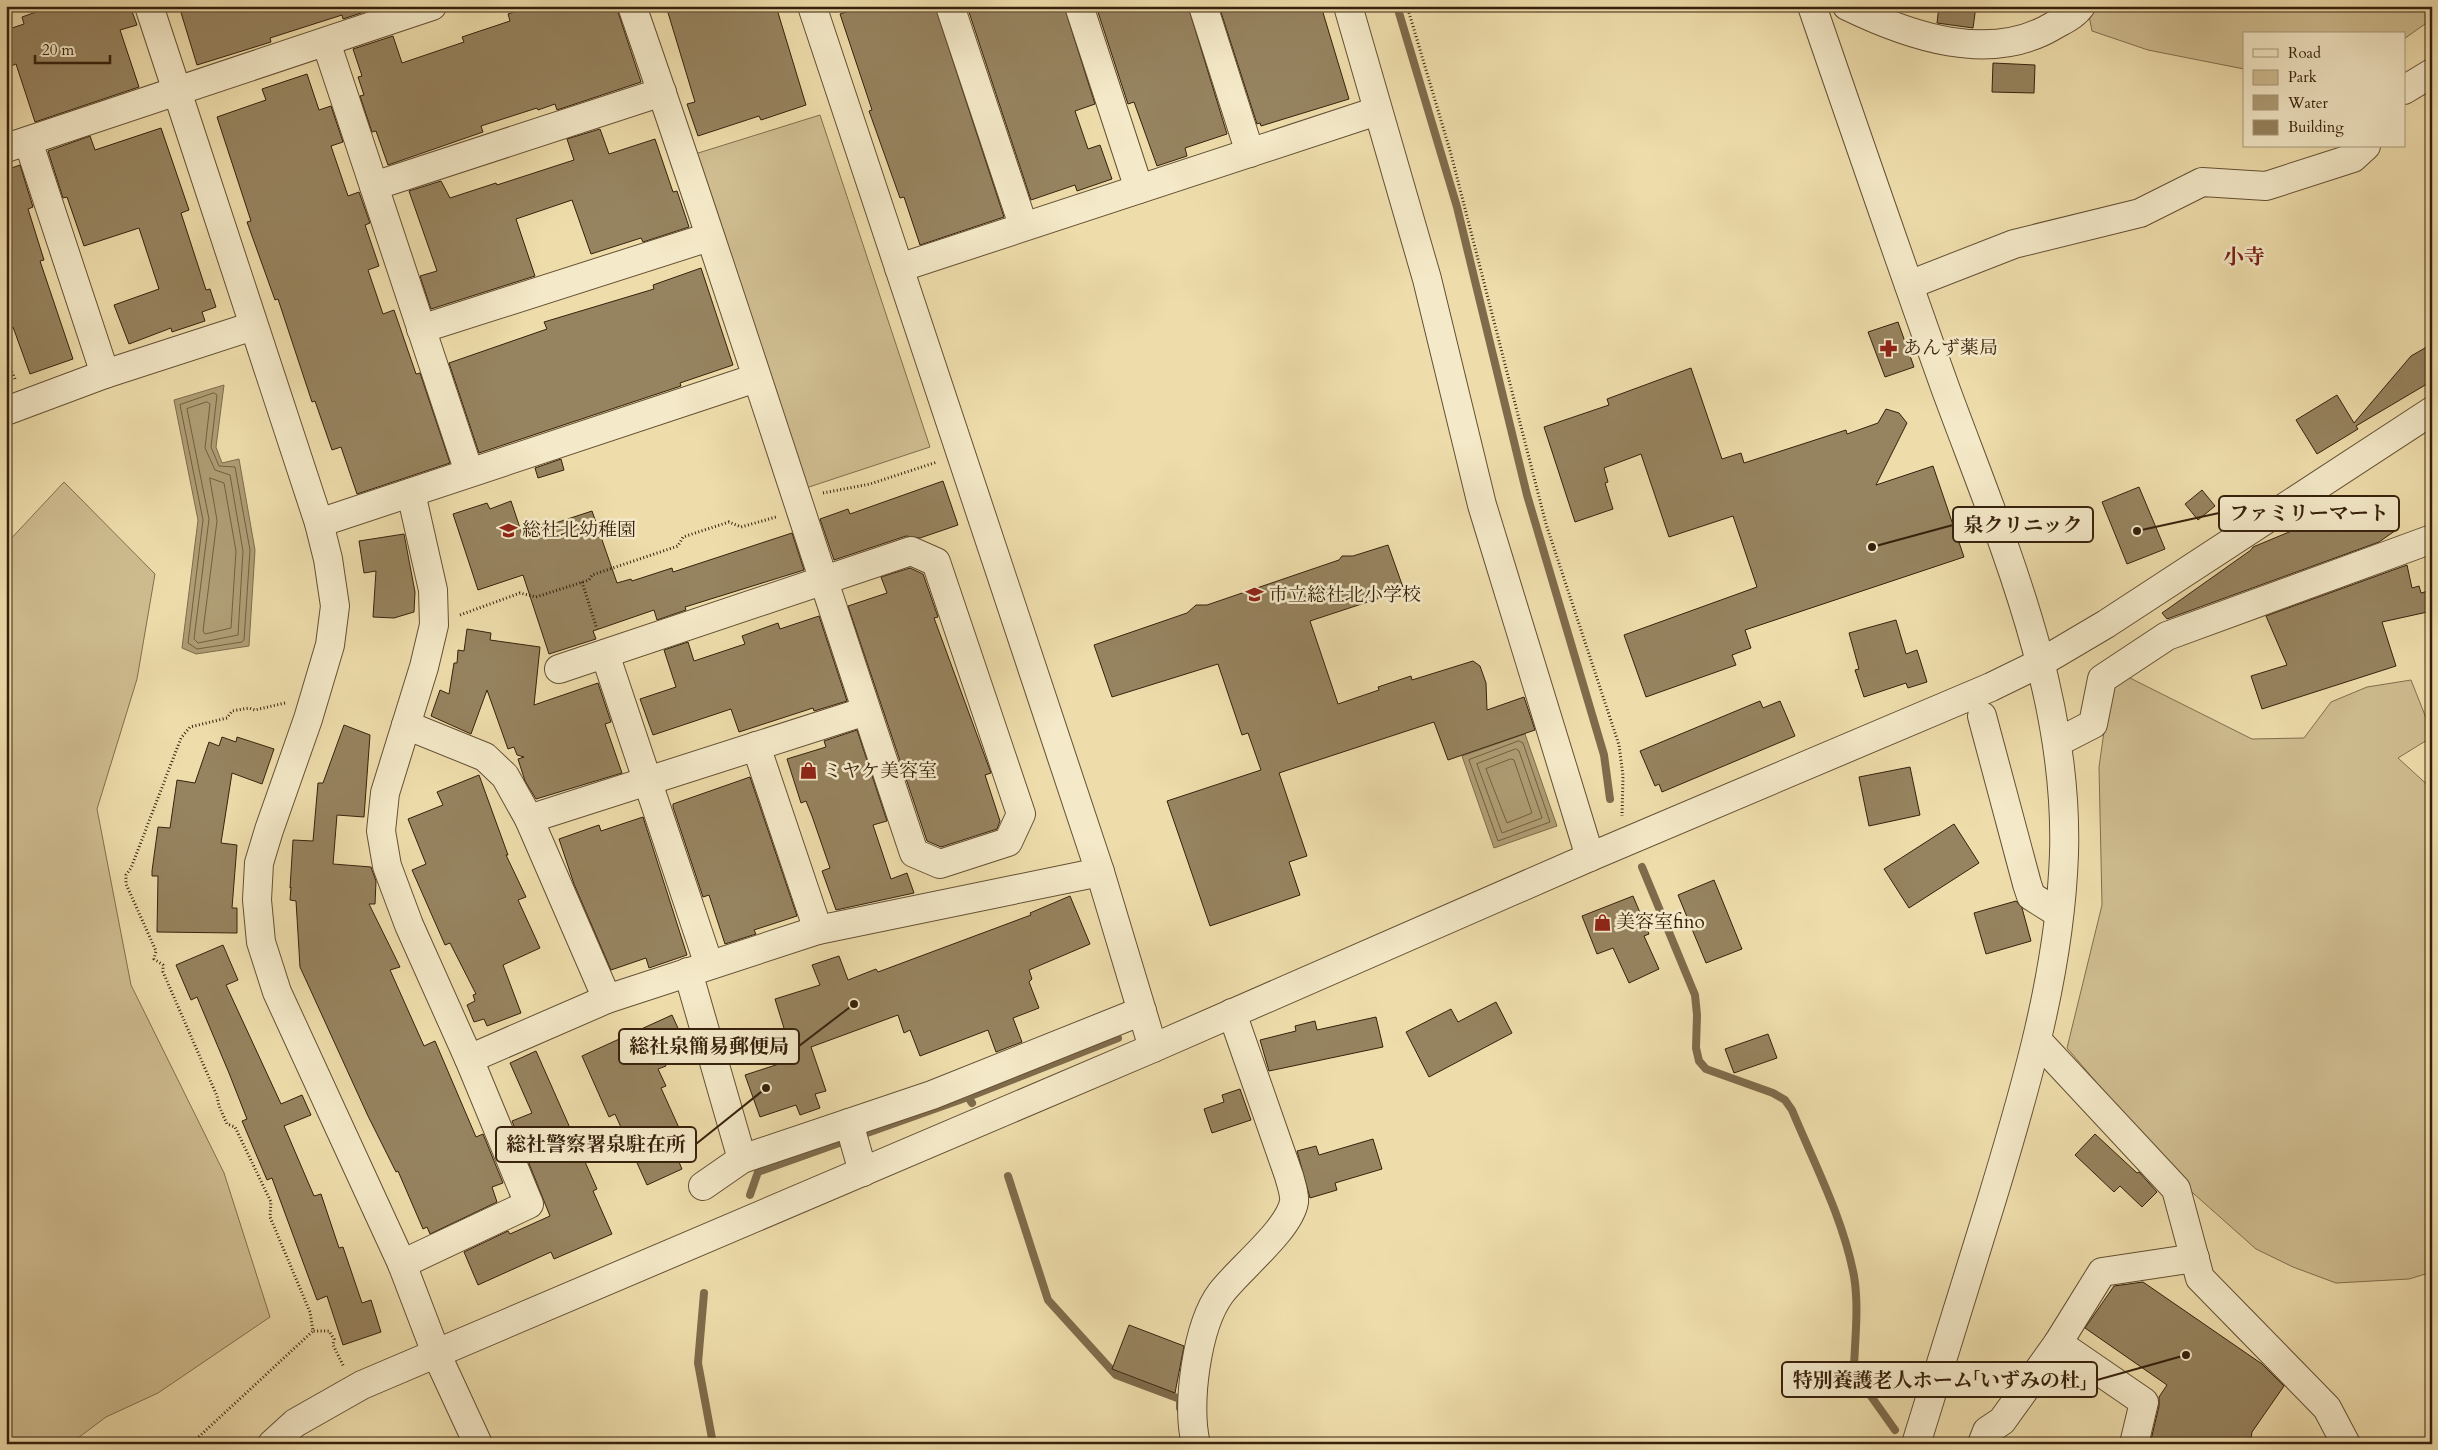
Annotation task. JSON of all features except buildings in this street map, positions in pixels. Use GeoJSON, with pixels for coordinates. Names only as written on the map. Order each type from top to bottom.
{"type":"FeatureCollection","features":[{"type":"Feature","properties":{"kind":"street"},"geometry":{"type":"LineString","coordinates":[[149,6],[319,523],[328,558],[335,606],[330,645],[308,719],[268,830],[259,863],[257,900],[260,934],[267,965],[277,992],[402,1264],[436,1353],[478,1444]]}},
{"type":"Feature","properties":{"kind":"street"},"geometry":{"type":"LineString","coordinates":[[105,374],[17,144],[432,6]]}},
{"type":"Feature","properties":{"kind":"street"},"geometry":{"type":"LineString","coordinates":[[559,669],[824,582],[911,551],[936,562],[1021,814],[1008,842],[940,864],[914,853],[824,582],[798,506],[662,92],[632,6]]}},
{"type":"Feature","properties":{"kind":"street"},"geometry":{"type":"LineString","coordinates":[[812,6],[1100,872],[1152,1048]]}},
{"type":"Feature","properties":{"kind":"street"},"geometry":{"type":"LineString","coordinates":[[950,6],[1023,226]]}},
{"type":"Feature","properties":{"kind":"street"},"geometry":{"type":"LineString","coordinates":[[1079,6],[1139,189]]}},
{"type":"Feature","properties":{"kind":"street"},"geometry":{"type":"LineString","coordinates":[[1204,6],[1250,153]]}},
{"type":"Feature","properties":{"kind":"street"},"geometry":{"type":"LineString","coordinates":[[1348,6],[1427,279],[1482,505],[1590,857]]}},
{"type":"Feature","properties":{"kind":"street"},"geometry":{"type":"LineString","coordinates":[[1812,6],[1909,285],[2025,608],[2058,742],[2063,808],[2064,855],[2058,913],[2038,1041],[2018,1113],[1916,1444]]}},
{"type":"Feature","properties":{"kind":"street"},"geometry":{"type":"LineString","coordinates":[[1847,6],[1904,28],[1953,43],[1996,45],[2037,36],[2076,13],[2081,6]]}},
{"type":"Feature","properties":{"kind":"street"},"geometry":{"type":"LineString","coordinates":[[326,42],[469,472]]}},
{"type":"Feature","properties":{"kind":"street"},"geometry":{"type":"LineString","coordinates":[[2406,89],[2432,73]]}},
{"type":"Feature","properties":{"kind":"street"},"geometry":{"type":"LineString","coordinates":[[374,186],[662,92]]}},
{"type":"Feature","properties":{"kind":"street"},"geometry":{"type":"LineString","coordinates":[[898,268],[1377,111]]}},
{"type":"Feature","properties":{"kind":"street"},"geometry":{"type":"LineString","coordinates":[[1909,285],[2014,244],[2140,213],[2202,182],[2266,186],[2353,158],[2364,148]]}},
{"type":"Feature","properties":{"kind":"street"},"geometry":{"type":"LineString","coordinates":[[422,329],[709,237]]}},
{"type":"Feature","properties":{"kind":"street"},"geometry":{"type":"LineString","coordinates":[[6,411],[105,374],[254,326]]}},
{"type":"Feature","properties":{"kind":"street"},"geometry":{"type":"LineString","coordinates":[[319,523],[756,378]]}},
{"type":"Feature","properties":{"kind":"street"},"geometry":{"type":"LineString","coordinates":[[703,1186],[742,1159],[854,1144],[1152,1048],[1590,857],[1991,687],[2040,663],[2106,624],[2432,411]]}},
{"type":"Feature","properties":{"kind":"street"},"geometry":{"type":"LineString","coordinates":[[402,1264],[529,1204],[469,1060],[409,925],[387,866],[381,831],[385,793],[424,667],[434,620],[433,590],[429,563],[411,493]]}},
{"type":"Feature","properties":{"kind":"street"},"geometry":{"type":"LineString","coordinates":[[2058,742],[2093,724],[2102,679],[2167,636],[2432,539]]}},
{"type":"Feature","properties":{"kind":"street"},"geometry":{"type":"LineString","coordinates":[[606,654],[648,781],[699,969],[742,1159]]}},
{"type":"Feature","properties":{"kind":"street"},"geometry":{"type":"LineString","coordinates":[[530,819],[866,711]]}},
{"type":"Feature","properties":{"kind":"street"},"geometry":{"type":"LineString","coordinates":[[1982,716],[2026,884],[2031,896],[2058,913]]}},
{"type":"Feature","properties":{"kind":"street"},"geometry":{"type":"LineString","coordinates":[[406,725],[485,757],[505,776],[530,819],[607,999]]}},
{"type":"Feature","properties":{"kind":"street"},"geometry":{"type":"LineString","coordinates":[[756,746],[818,930]]}},
{"type":"Feature","properties":{"kind":"street"},"geometry":{"type":"LineString","coordinates":[[469,1060],[607,999],[818,930],[1100,872]]}},
{"type":"Feature","properties":{"kind":"street"},"geometry":{"type":"LineString","coordinates":[[272,1444],[295,1423],[362,1386],[436,1353],[854,1144],[932,1095],[1142,1011]]}},
{"type":"Feature","properties":{"kind":"street"},"geometry":{"type":"LineString","coordinates":[[1196,1444],[1193,1421],[1196,1364],[1199,1343],[1208,1316],[1221,1293],[1278,1230],[1292,1211],[1295,1200],[1289,1176],[1232,1013]]}},
{"type":"Feature","properties":{"kind":"street"},"geometry":{"type":"LineString","coordinates":[[2038,1041],[2176,1190],[2200,1278],[2327,1408],[2346,1444]]}},
{"type":"Feature","properties":{"kind":"street"},"geometry":{"type":"LineString","coordinates":[[1982,1444],[1987,1431],[2002,1421],[2058,1343],[2102,1272],[2195,1258]]}},
{"type":"Feature","properties":{"kind":"street"},"geometry":{"type":"LineString","coordinates":[[2058,1343],[2144,1402],[2134,1444]]}},
{"type":"Feature","properties":{"kind":"path"},"geometry":{"type":"LineString","coordinates":[[1406,6],[1451,154],[1546,524],[1620,745],[1623,776],[1621,811],[1632,839]]}},
{"type":"Feature","properties":{"kind":"path"},"geometry":{"type":"LineString","coordinates":[[6,359],[17,383]]}},
{"type":"Feature","properties":{"kind":"path"},"geometry":{"type":"LineString","coordinates":[[434,620],[454,613],[460,615],[520,593],[536,597],[589,580],[592,575],[678,546],[684,537],[729,522],[741,527],[772,517],[779,518],[821,493],[870,484],[945,459]]}},
{"type":"Feature","properties":{"kind":"path"},"geometry":{"type":"LineString","coordinates":[[582,582],[606,654]]}},
{"type":"Feature","properties":{"kind":"path"},"geometry":{"type":"LineString","coordinates":[[292,701],[255,710],[249,708],[232,711],[227,718],[190,728],[181,738],[131,868],[126,876],[126,884],[156,951],[154,959],[163,964],[162,972],[217,1096],[227,1124],[235,1127],[271,1202],[270,1217],[310,1312],[313,1331]]}},
{"type":"Feature","properties":{"kind":"path"},"geometry":{"type":"LineString","coordinates":[[191,1444],[313,1331],[329,1331],[334,1339],[333,1345],[344,1367]]}},
{"type":"Feature","properties":{"kind":"green space"},"geometry":{"type":"Polygon","coordinates":[[[2087,6],[2432,6],[2432,19],[2406,38],[2406,32],[2243,32],[2243,69],[2148,50],[2092,31],[2087,6]]]}},
{"type":"Feature","properties":{"kind":"green space"},"geometry":{"type":"Polygon","coordinates":[[[820,115],[930,447],[803,489],[695,154],[820,115]]]}},
{"type":"Feature","properties":{"kind":"green space"},"geometry":{"type":"Polygon","coordinates":[[[64,482],[155,574],[137,679],[97,809],[131,985],[224,1173],[270,1317],[158,1393],[106,1417],[70,1444],[6,1444],[6,544],[64,482]]]}},
{"type":"Feature","properties":{"kind":"green space"},"geometry":{"type":"Polygon","coordinates":[[[2128,677],[2252,739],[2304,738],[2331,702],[2367,687],[2411,680],[2432,733],[2432,737],[2398,758],[2432,789],[2432,1272],[2409,1279],[2336,1283],[2293,1267],[2256,1249],[2185,1186],[2067,1048],[2102,905],[2099,767],[2110,689],[2128,677]]]}},
{"type":"Feature","properties":{"kind":"water"},"geometry":{"type":"Polygon","coordinates":[[[224,385],[216,447],[222,463],[239,459],[255,550],[249,646],[196,654],[182,648],[198,520],[174,400],[224,385]]]}},
{"type":"Feature","properties":{"kind":"water"},"geometry":{"type":"Polygon","coordinates":[[[1525,734],[1557,826],[1494,848],[1462,756],[1525,734]]]}},
{"type":"Feature","properties":{"kind":"waterway"},"geometry":{"type":"LineString","coordinates":[[1397,6],[1457,207],[1527,495],[1604,755],[1610,799]]}},
{"type":"Feature","properties":{"kind":"waterway"},"geometry":{"type":"LineString","coordinates":[[1642,867],[1695,995],[1697,1015],[1696,1048],[1699,1061],[1706,1069],[1773,1093],[1785,1100],[1792,1110],[1827,1191],[1849,1254],[1854,1276],[1856,1299],[1854,1368],[1858,1378],[1895,1430]]}},
{"type":"Feature","properties":{"kind":"waterway"},"geometry":{"type":"LineString","coordinates":[[972,1103],[968,1097],[1118,1038]]}},
{"type":"Feature","properties":{"kind":"waterway"},"geometry":{"type":"LineString","coordinates":[[750,1195],[758,1172],[968,1097]]}},
{"type":"Feature","properties":{"kind":"waterway"},"geometry":{"type":"LineString","coordinates":[[1008,1176],[1048,1300],[1116,1375],[1180,1399],[1180,1408]]}},
{"type":"Feature","properties":{"kind":"waterway"},"geometry":{"type":"LineString","coordinates":[[704,1293],[698,1363],[713,1444]]}},
{"type":"Feature","properties":{"kind":"place","name":"あんず薬局"},"geometry":{"type":"Point","coordinates":[1889,348]}},
{"type":"Feature","properties":{"kind":"place","name":"総社北幼稚園"},"geometry":{"type":"Point","coordinates":[508,530]}},
{"type":"Feature","properties":{"kind":"place","name":"ファミリーマート"},"geometry":{"type":"Point","coordinates":[2137,531]}},
{"type":"Feature","properties":{"kind":"place","name":"泉クリニック"},"geometry":{"type":"Point","coordinates":[1872,547]}},
{"type":"Feature","properties":{"kind":"place","name":"市立総社北小学校"},"geometry":{"type":"Point","coordinates":[1255,595]}},
{"type":"Feature","properties":{"kind":"place","name":"ミヤケ美容室"},"geometry":{"type":"Point","coordinates":[809,771]}},
{"type":"Feature","properties":{"kind":"place","name":"美容室fino"},"geometry":{"type":"Point","coordinates":[1602,922]}},
{"type":"Feature","properties":{"kind":"place","name":"総社泉簡易郵便局"},"geometry":{"type":"Point","coordinates":[854,1004]}},
{"type":"Feature","properties":{"kind":"place","name":"総社警察署泉駐在所"},"geometry":{"type":"Point","coordinates":[766,1088]}},
{"type":"Feature","properties":{"kind":"place","name":"特別養護老人ホーム「いずみの杜」"},"geometry":{"type":"Point","coordinates":[2186,1355]}},
{"type":"Feature","properties":{"kind":"district","name":"小寺"},"geometry":{"type":"Point","coordinates":[2244,257]}}]}
